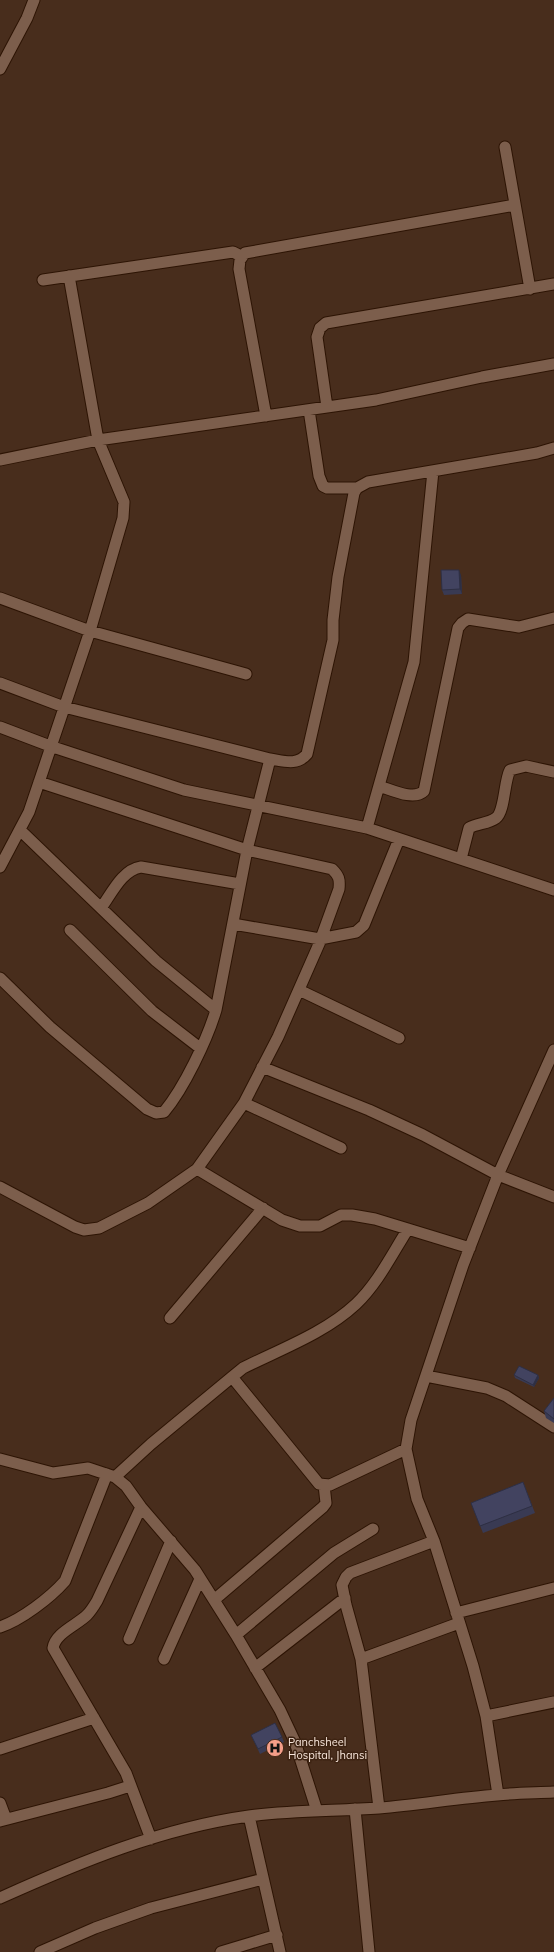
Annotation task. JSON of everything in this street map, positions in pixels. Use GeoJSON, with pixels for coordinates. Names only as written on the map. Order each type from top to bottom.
{"type":"FeatureCollection","features":[{"type":"Feature","properties":{"kind":"street"},"geometry":{"type":"LineString","coordinates":[[0,69],[27,18],[34,0]]}},
{"type":"Feature","properties":{"kind":"street"},"geometry":{"type":"LineString","coordinates":[[505,147],[530,288]]}},
{"type":"Feature","properties":{"kind":"street"},"geometry":{"type":"LineString","coordinates":[[266,416],[240,269],[242,256],[245,253],[515,205]]}},
{"type":"Feature","properties":{"kind":"street"},"geometry":{"type":"LineString","coordinates":[[43,280],[233,252],[242,256]]}},
{"type":"Feature","properties":{"kind":"street"},"geometry":{"type":"LineString","coordinates":[[0,867],[20,830],[39,782],[90,631],[125,507],[98,440],[69,276]]}},
{"type":"Feature","properties":{"kind":"street"},"geometry":{"type":"LineString","coordinates":[[327,407],[317,337],[320,328],[326,323],[554,284]]}},
{"type":"Feature","properties":{"kind":"street"},"geometry":{"type":"LineString","coordinates":[[0,460],[98,440],[376,400],[482,377],[545,367],[554,364]]}},
{"type":"Feature","properties":{"kind":"street"},"geometry":{"type":"LineString","coordinates":[[309,410],[319,476],[323,486],[327,488],[357,488],[368,482],[537,453],[554,448]]}},
{"type":"Feature","properties":{"kind":"street"},"geometry":{"type":"LineString","coordinates":[[368,828],[414,662],[433,471]]}},
{"type":"Feature","properties":{"kind":"street"},"geometry":{"type":"LineString","coordinates":[[0,683],[64,707],[270,759],[296,762],[303,759],[307,754],[333,640],[338,577],[354,493],[357,488]]}},
{"type":"Feature","properties":{"kind":"street"},"geometry":{"type":"LineString","coordinates":[[0,598],[90,631],[246,674]]}},
{"type":"Feature","properties":{"kind":"street"},"geometry":{"type":"LineString","coordinates":[[379,786],[414,796],[420,795],[424,791],[458,628],[462,623],[468,619],[519,627],[554,618]]}},
{"type":"Feature","properties":{"kind":"street"},"geometry":{"type":"LineString","coordinates":[[0,727],[50,746],[184,790],[368,828],[554,890]]}},
{"type":"Feature","properties":{"kind":"street"},"geometry":{"type":"LineString","coordinates":[[0,978],[50,1027],[148,1108],[156,1113],[164,1112],[170,1104],[212,1024],[247,850],[270,759]]}},
{"type":"Feature","properties":{"kind":"street"},"geometry":{"type":"LineString","coordinates":[[461,859],[469,828],[474,824],[491,821],[499,814],[510,770],[526,766],[554,772]]}},
{"type":"Feature","properties":{"kind":"street"},"geometry":{"type":"LineString","coordinates":[[0,1188],[75,1228],[91,1229],[99,1228],[148,1203],[197,1169],[244,1103],[278,1037],[299,990],[339,889],[339,875],[332,869],[247,850],[39,782]]}},
{"type":"Feature","properties":{"kind":"street"},"geometry":{"type":"LineString","coordinates":[[20,830],[156,961],[216,1010]]}},
{"type":"Feature","properties":{"kind":"street"},"geometry":{"type":"LineString","coordinates":[[233,924],[320,939],[356,932],[361,929],[399,839]]}},
{"type":"Feature","properties":{"kind":"street"},"geometry":{"type":"LineString","coordinates":[[101,908],[123,877],[133,868],[141,867],[240,884]]}},
{"type":"Feature","properties":{"kind":"street"},"geometry":{"type":"LineString","coordinates":[[70,930],[152,1011],[200,1048]]}},
{"type":"Feature","properties":{"kind":"street"},"geometry":{"type":"LineString","coordinates":[[299,990],[399,1038]]}},
{"type":"Feature","properties":{"kind":"street"},"geometry":{"type":"LineString","coordinates":[[498,1795],[486,1716],[473,1666],[434,1541],[417,1499],[406,1449],[411,1420],[470,1248],[498,1175],[554,1051]]}},
{"type":"Feature","properties":{"kind":"street"},"geometry":{"type":"LineString","coordinates":[[262,1067],[375,1113],[423,1135],[498,1175],[554,1197]]}},
{"type":"Feature","properties":{"kind":"street"},"geometry":{"type":"LineString","coordinates":[[244,1103],[341,1148]]}},
{"type":"Feature","properties":{"kind":"street"},"geometry":{"type":"LineString","coordinates":[[197,1169],[282,1220],[306,1226],[320,1226],[341,1215],[352,1215],[376,1219],[470,1248]]}},
{"type":"Feature","properties":{"kind":"street"},"geometry":{"type":"LineString","coordinates":[[170,1318],[263,1208]]}},
{"type":"Feature","properties":{"kind":"street"},"geometry":{"type":"LineString","coordinates":[[0,1627],[12,1622],[41,1602],[57,1590],[65,1581],[111,1476],[243,1368],[318,1330],[357,1303],[376,1280],[408,1229]]}},
{"type":"Feature","properties":{"kind":"street"},"geometry":{"type":"LineString","coordinates":[[426,1376],[487,1388],[506,1396],[554,1427]]}},
{"type":"Feature","properties":{"kind":"street"},"geometry":{"type":"LineString","coordinates":[[232,1377],[319,1484],[330,1485],[406,1449]]}},
{"type":"Feature","properties":{"kind":"street"},"geometry":{"type":"LineString","coordinates":[[0,1459],[53,1473],[88,1468],[111,1476],[126,1486],[140,1507],[171,1542],[200,1579],[236,1635],[280,1710],[296,1742],[317,1811]]}},
{"type":"Feature","properties":{"kind":"street"},"geometry":{"type":"LineString","coordinates":[[214,1600],[323,1507],[326,1503],[324,1485]]}},
{"type":"Feature","properties":{"kind":"street"},"geometry":{"type":"LineString","coordinates":[[140,1507],[97,1601],[88,1614],[58,1637],[54,1643],[55,1653],[126,1773],[151,1839]]}},
{"type":"Feature","properties":{"kind":"street"},"geometry":{"type":"LineString","coordinates":[[236,1635],[334,1553],[373,1528]]}},
{"type":"Feature","properties":{"kind":"street"},"geometry":{"type":"LineString","coordinates":[[379,1808],[361,1659],[342,1585],[350,1573],[434,1541]]}},
{"type":"Feature","properties":{"kind":"street"},"geometry":{"type":"LineString","coordinates":[[129,1639],[171,1542]]}},
{"type":"Feature","properties":{"kind":"street"},"geometry":{"type":"LineString","coordinates":[[164,1659],[200,1579]]}},
{"type":"Feature","properties":{"kind":"street"},"geometry":{"type":"LineString","coordinates":[[361,1659],[458,1618],[554,1588]]}},
{"type":"Feature","properties":{"kind":"street"},"geometry":{"type":"LineString","coordinates":[[255,1668],[345,1598]]}},
{"type":"Feature","properties":{"kind":"street"},"geometry":{"type":"LineString","coordinates":[[486,1716],[554,1702]]}},
{"type":"Feature","properties":{"kind":"street"},"geometry":{"type":"LineString","coordinates":[[0,1749],[94,1718]]}},
{"type":"Feature","properties":{"kind":"street"},"geometry":{"type":"LineString","coordinates":[[0,1804],[3,1820],[130,1786]]}},
{"type":"Feature","properties":{"kind":"street"},"geometry":{"type":"LineString","coordinates":[[0,1898],[74,1865],[151,1839],[177,1831],[249,1816],[379,1808],[498,1795],[554,1792]]}},
{"type":"Feature","properties":{"kind":"street"},"geometry":{"type":"LineString","coordinates":[[355,1809],[369,1952]]}},
{"type":"Feature","properties":{"kind":"street"},"geometry":{"type":"LineString","coordinates":[[249,1816],[280,1952]]}},
{"type":"Feature","properties":{"kind":"street"},"geometry":{"type":"LineString","coordinates":[[40,1952],[95,1928],[151,1908],[263,1879]]}},
{"type":"Feature","properties":{"kind":"street"},"geometry":{"type":"LineString","coordinates":[[220,1952],[277,1935]]}},
{"type":"Feature","properties":{"kind":"building"},"geometry":{"type":"Polygon","coordinates":[[[441,570],[459,570],[460,589],[442,590],[441,570]]]}},
{"type":"Feature","properties":{"kind":"building"},"geometry":{"type":"Polygon","coordinates":[[[519,1366],[538,1375],[533,1385],[514,1375],[519,1366]]]}},
{"type":"Feature","properties":{"kind":"building"},"geometry":{"type":"Polygon","coordinates":[[[554,1398],[554,1419],[544,1411],[554,1398]]]}},
{"type":"Feature","properties":{"kind":"building"},"geometry":{"type":"Polygon","coordinates":[[[523,1482],[532,1506],[480,1526],[471,1503],[523,1482]]]}},
{"type":"Feature","properties":{"kind":"building"},"geometry":{"type":"Polygon","coordinates":[[[275,1723],[282,1737],[258,1749],[251,1735],[275,1723]]]}},
{"type":"Feature","properties":{"kind":"place","name":"Panchsheel Hospital, Jhansi"},"geometry":{"type":"Point","coordinates":[275,1748]}}]}
